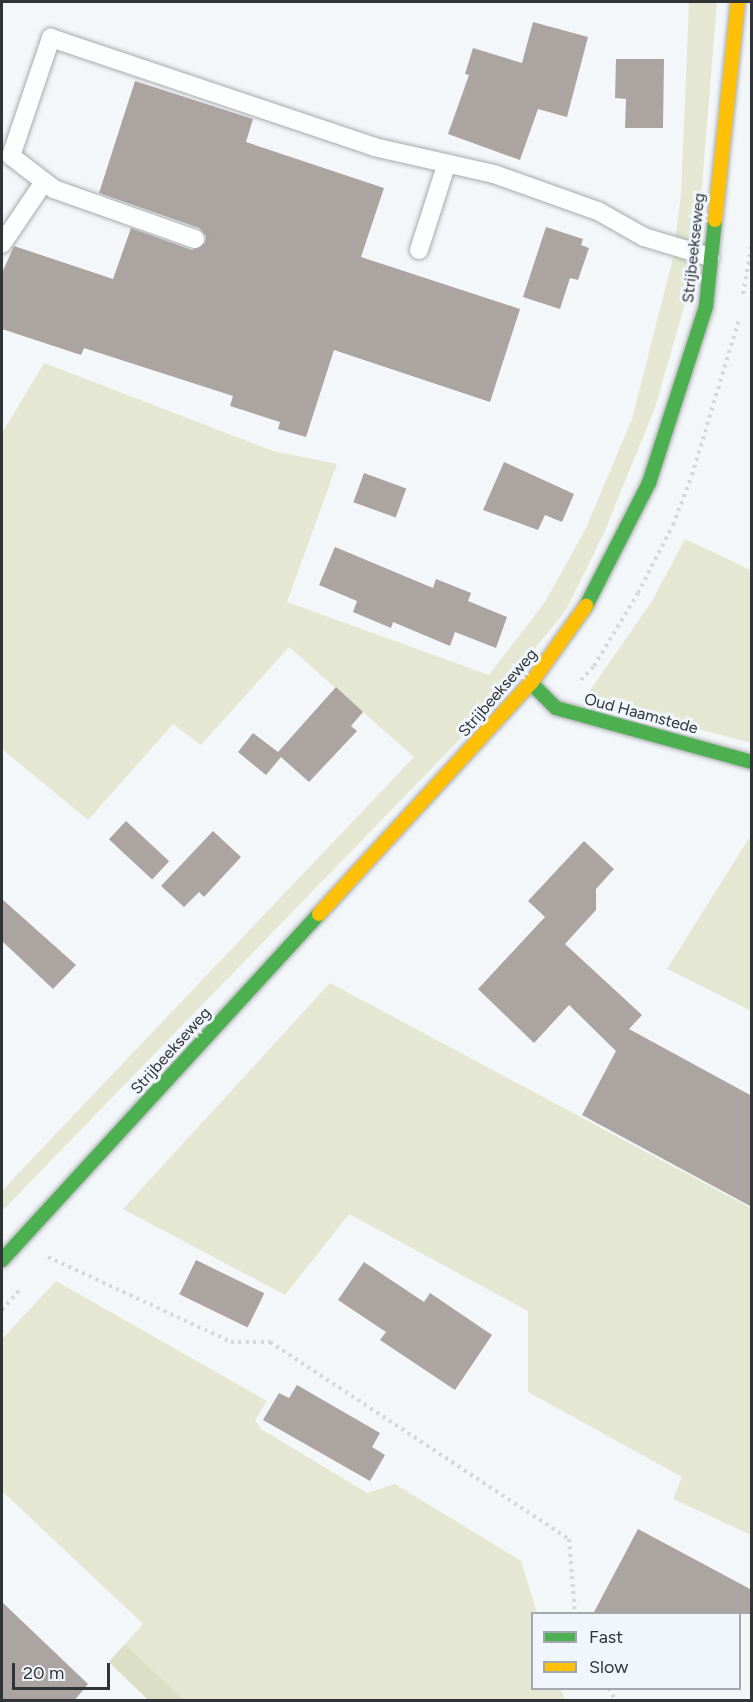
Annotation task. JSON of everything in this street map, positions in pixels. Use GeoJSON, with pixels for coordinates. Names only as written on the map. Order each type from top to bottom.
{"type":"FeatureCollection","features":[{"type":"Feature","properties":{"kind":"main road","name":"Strijbeekseweg"},"geometry":{"type":"LineString","coordinates":[[2,1260],[531,683],[567,638],[596,590],[649,483],[706,306],[738,2]]}},
{"type":"Feature","properties":{"kind":"main road","name":"Oud Haamstede"},"geometry":{"type":"LineString","coordinates":[[531,683],[556,708],[752,762]]}},
{"type":"Feature","properties":{"kind":"lane"},"geometry":{"type":"LineString","coordinates":[[195,239],[54,189],[6,152],[51,38],[374,147],[494,174],[587,207],[644,237],[710,257]]}},
{"type":"Feature","properties":{"kind":"lane"},"geometry":{"type":"LineString","coordinates":[[419,250],[447,164]]}},
{"type":"Feature","properties":{"kind":"lane"},"geometry":{"type":"LineString","coordinates":[[2,244],[44,182]]}},
{"type":"Feature","properties":{"kind":"path"},"geometry":{"type":"LineString","coordinates":[[23,1237],[49,1259],[231,1342],[270,1342],[569,1539],[576,1612]]}},
{"type":"Feature","properties":{"kind":"green space"},"geometry":{"type":"Polygon","coordinates":[[[689,2],[717,2],[702,186],[684,307],[655,408],[603,535],[566,610],[470,729],[2,1211],[2,1192],[11,1181],[414,757],[289,647],[201,745],[173,724],[88,820],[2,749],[2,433],[44,363],[273,451],[337,464],[287,602],[489,675],[545,602],[586,528],[632,419],[672,262],[681,195],[689,2]]]}},
{"type":"Feature","properties":{"kind":"green space"},"geometry":{"type":"Polygon","coordinates":[[[685,539],[751,570],[751,743],[584,699],[652,601],[685,539]]]}},
{"type":"Feature","properties":{"kind":"green space"},"geometry":{"type":"Polygon","coordinates":[[[751,835],[751,1011],[667,969],[751,835]]]}},
{"type":"Feature","properties":{"kind":"green space"},"geometry":{"type":"Polygon","coordinates":[[[330,983],[751,1208],[751,1535],[673,1499],[682,1477],[528,1392],[528,1311],[349,1214],[285,1295],[123,1209],[330,983]]]}},
{"type":"Feature","properties":{"kind":"green space"},"geometry":{"type":"Polygon","coordinates":[[[56,1281],[267,1401],[255,1420],[261,1429],[367,1493],[395,1484],[521,1561],[537,1612],[531,1612],[531,1690],[561,1690],[565,1700],[184,1700],[125,1644],[143,1624],[2,1491],[2,1339],[56,1281]]]}},
{"type":"Feature","properties":{"kind":"green space"},"geometry":{"type":"Polygon","coordinates":[[[125,1644],[184,1700],[148,1700],[109,1662],[125,1644]]]}},
{"type":"Feature","properties":{"kind":"building"},"geometry":{"type":"Polygon","coordinates":[[[533,22],[588,37],[567,117],[538,109],[520,160],[448,134],[469,75],[465,74],[473,48],[522,63],[533,22]]]}},
{"type":"Feature","properties":{"kind":"building"},"geometry":{"type":"Polygon","coordinates":[[[616,59],[664,59],[663,128],[625,128],[626,99],[615,98],[616,59]]]}},
{"type":"Feature","properties":{"kind":"building"},"geometry":{"type":"Polygon","coordinates":[[[135,81],[253,119],[246,142],[384,188],[361,257],[520,309],[490,402],[334,350],[306,437],[278,429],[280,422],[230,406],[233,396],[84,348],[81,355],[2,329],[2,273],[14,246],[113,279],[131,228],[192,250],[205,243],[206,236],[199,228],[99,193],[135,81]]]}},
{"type":"Feature","properties":{"kind":"building"},"geometry":{"type":"Polygon","coordinates":[[[546,227],[583,239],[581,245],[589,248],[578,280],[570,278],[560,309],[523,297],[546,227]]]}},
{"type":"Feature","properties":{"kind":"building"},"geometry":{"type":"Polygon","coordinates":[[[504,462],[574,494],[562,522],[545,515],[538,530],[483,510],[504,462]]]}},
{"type":"Feature","properties":{"kind":"building"},"geometry":{"type":"Polygon","coordinates":[[[364,473],[406,488],[396,518],[353,502],[364,473]]]}},
{"type":"Feature","properties":{"kind":"building"},"geometry":{"type":"Polygon","coordinates":[[[335,547],[433,588],[436,579],[471,593],[468,601],[507,617],[496,648],[455,632],[450,646],[393,622],[391,628],[353,612],[357,601],[319,585],[335,547]]]}},
{"type":"Feature","properties":{"kind":"building"},"geometry":{"type":"Polygon","coordinates":[[[336,687],[363,712],[351,726],[357,731],[309,782],[281,757],[266,775],[238,752],[253,733],[278,752],[336,687]]]}},
{"type":"Feature","properties":{"kind":"building"},"geometry":{"type":"Polygon","coordinates":[[[126,821],[169,861],[152,880],[109,839],[126,821]]]}},
{"type":"Feature","properties":{"kind":"building"},"geometry":{"type":"Polygon","coordinates":[[[213,831],[241,857],[204,897],[199,892],[184,907],[161,886],[213,831]]]}},
{"type":"Feature","properties":{"kind":"building"},"geometry":{"type":"Polygon","coordinates":[[[584,841],[614,869],[596,889],[596,910],[565,944],[642,1015],[629,1029],[752,1096],[752,1207],[582,1115],[616,1051],[569,1005],[534,1043],[478,989],[545,917],[528,901],[584,841]]]}},
{"type":"Feature","properties":{"kind":"building"},"geometry":{"type":"Polygon","coordinates":[[[2,899],[76,965],[53,989],[2,941],[2,899]]]}},
{"type":"Feature","properties":{"kind":"building"},"geometry":{"type":"Polygon","coordinates":[[[196,1260],[264,1293],[248,1327],[179,1294],[196,1260]]]}},
{"type":"Feature","properties":{"kind":"building"},"geometry":{"type":"Polygon","coordinates":[[[364,1262],[424,1302],[430,1293],[492,1335],[455,1390],[380,1340],[386,1332],[338,1300],[364,1262]]]}},
{"type":"Feature","properties":{"kind":"building"},"geometry":{"type":"Polygon","coordinates":[[[297,1385],[380,1433],[372,1447],[385,1455],[370,1481],[263,1420],[279,1393],[289,1398],[297,1385]]]}},
{"type":"Feature","properties":{"kind":"building"},"geometry":{"type":"Polygon","coordinates":[[[638,1529],[752,1590],[752,1614],[741,1614],[741,1612],[594,1612],[638,1529]]]}},
{"type":"Feature","properties":{"kind":"building"},"geometry":{"type":"Polygon","coordinates":[[[2,1602],[88,1684],[74,1701],[2,1701],[2,1602]]]}},
{"type":"Feature","properties":{"kind":"traffic: fast"},"geometry":{"type":"LineString","coordinates":[[586,606],[649,483],[706,306],[715,220]]}},
{"type":"Feature","properties":{"kind":"traffic: fast"},"geometry":{"type":"LineString","coordinates":[[531,683],[556,708],[752,762]]}},
{"type":"Feature","properties":{"kind":"traffic: fast"},"geometry":{"type":"LineString","coordinates":[[2,1260],[319,914]]}},
{"type":"Feature","properties":{"kind":"traffic: slow"},"geometry":{"type":"LineString","coordinates":[[715,220],[738,2]]}},
{"type":"Feature","properties":{"kind":"traffic: slow"},"geometry":{"type":"LineString","coordinates":[[319,914],[531,683],[586,606]]}}]}
